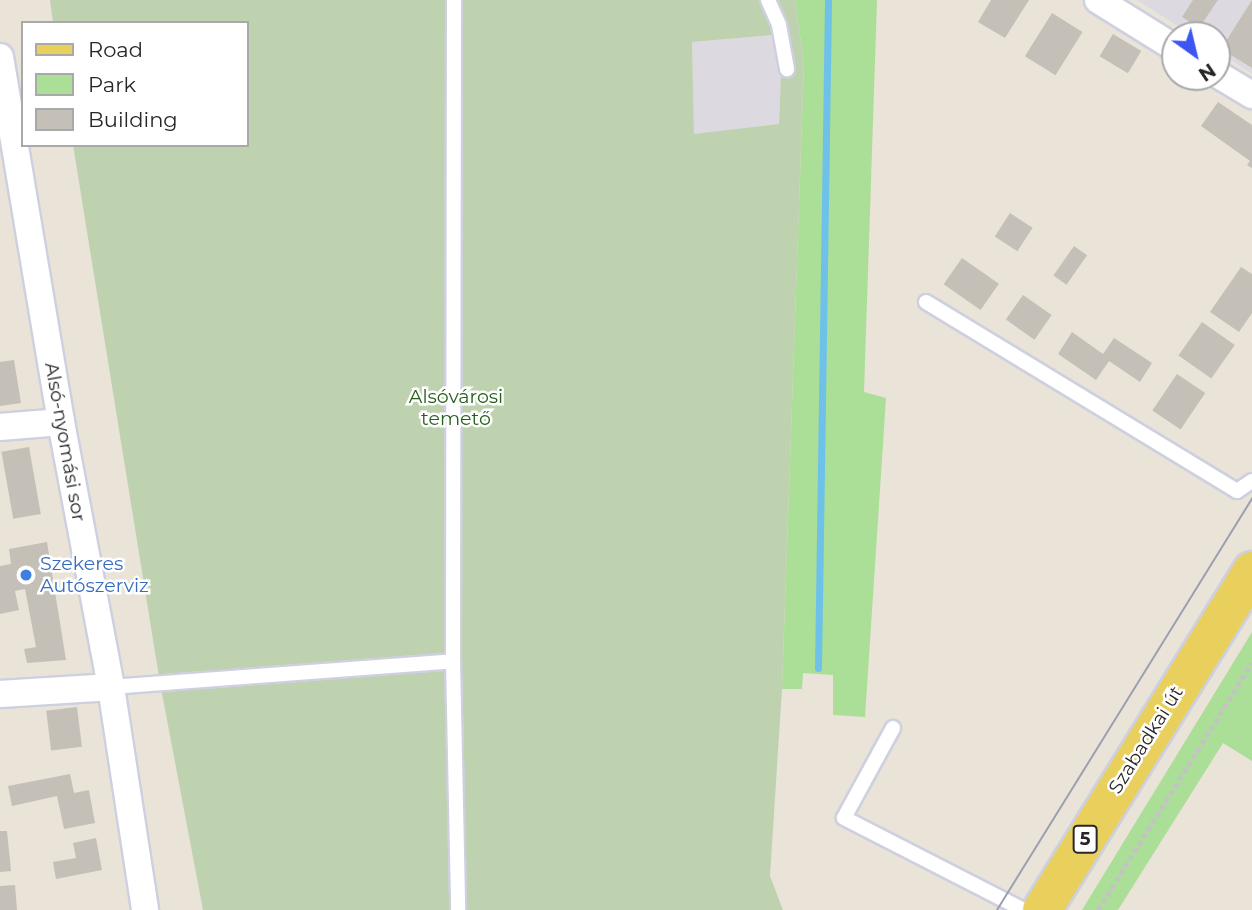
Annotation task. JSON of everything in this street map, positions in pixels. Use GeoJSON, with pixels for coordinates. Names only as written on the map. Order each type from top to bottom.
{"type":"FeatureCollection","features":[{"type":"Feature","properties":{"kind":"main road","name":"Szabadkai út"},"geometry":{"type":"LineString","coordinates":[[1042,910],[1252,571]]}},
{"type":"Feature","properties":{"kind":"main road"},"geometry":{"type":"LineString","coordinates":[[1202,649],[1252,606]]}},
{"type":"Feature","properties":{"kind":"street"},"geometry":{"type":"LineString","coordinates":[[1098,0],[1161,39]]}},
{"type":"Feature","properties":{"kind":"street","name":"Alsó-nyomási sor"},"geometry":{"type":"LineString","coordinates":[[0,57],[8,168],[61,422],[111,687],[145,910]]}},
{"type":"Feature","properties":{"kind":"street"},"geometry":{"type":"LineString","coordinates":[[1231,82],[1252,95]]}},
{"type":"Feature","properties":{"kind":"street"},"geometry":{"type":"LineString","coordinates":[[0,427],[61,422]]}},
{"type":"Feature","properties":{"kind":"street"},"geometry":{"type":"LineString","coordinates":[[0,694],[111,687]]}},
{"type":"Feature","properties":{"kind":"lane"},"geometry":{"type":"LineString","coordinates":[[454,0],[453,661],[458,910]]}},
{"type":"Feature","properties":{"kind":"lane"},"geometry":{"type":"LineString","coordinates":[[768,0],[779,25],[787,69]]}},
{"type":"Feature","properties":{"kind":"lane"},"geometry":{"type":"LineString","coordinates":[[926,302],[1237,491],[1252,481]]}},
{"type":"Feature","properties":{"kind":"lane"},"geometry":{"type":"LineString","coordinates":[[111,687],[453,661]]}},
{"type":"Feature","properties":{"kind":"lane"},"geometry":{"type":"LineString","coordinates":[[894,728],[844,818],[1024,910]]}},
{"type":"Feature","properties":{"kind":"path"},"geometry":{"type":"LineString","coordinates":[[1098,910],[1252,663]]}},
{"type":"Feature","properties":{"kind":"shaded area"},"geometry":{"type":"Polygon","coordinates":[[[1137,0],[1252,0],[1252,74],[1231,60],[1231,21],[1170,21],[1137,0]]]}},
{"type":"Feature","properties":{"kind":"shaded area"},"geometry":{"type":"Polygon","coordinates":[[[773,35],[781,73],[779,124],[694,135],[692,42],[773,35]]]}},
{"type":"Feature","properties":{"kind":"green space","name":"Alsóvárosi temető"},"geometry":{"type":"Polygon","coordinates":[[[50,0],[795,0],[804,64],[782,689],[770,876],[783,910],[203,910],[160,683],[73,147],[248,147],[248,21],[53,21],[50,0]],[[773,35],[692,42],[694,134],[779,124],[781,73],[773,35]]]}},
{"type":"Feature","properties":{"kind":"green space"},"geometry":{"type":"Polygon","coordinates":[[[795,0],[877,0],[864,392],[886,398],[865,717],[833,715],[833,675],[803,673],[802,689],[782,689],[804,64],[795,0]]]}},
{"type":"Feature","properties":{"kind":"green space"},"geometry":{"type":"Polygon","coordinates":[[[1252,632],[1252,761],[1223,743],[1118,910],[1082,910],[1252,632]]]}},
{"type":"Feature","properties":{"kind":"building"},"geometry":{"type":"Polygon","coordinates":[[[991,0],[1029,0],[1005,38],[978,22],[991,0]]]}},
{"type":"Feature","properties":{"kind":"building"},"geometry":{"type":"Polygon","coordinates":[[[1193,0],[1218,0],[1204,21],[1188,21],[1182,17],[1193,0]]]}},
{"type":"Feature","properties":{"kind":"building"},"geometry":{"type":"Polygon","coordinates":[[[1252,0],[1252,68],[1231,55],[1231,33],[1252,0]]]}},
{"type":"Feature","properties":{"kind":"building"},"geometry":{"type":"Polygon","coordinates":[[[1052,13],[1083,32],[1056,75],[1025,56],[1052,13]]]}},
{"type":"Feature","properties":{"kind":"building"},"geometry":{"type":"Polygon","coordinates":[[[1113,34],[1141,51],[1128,73],[1100,56],[1113,34]]]}},
{"type":"Feature","properties":{"kind":"building"},"geometry":{"type":"Polygon","coordinates":[[[1218,102],[1252,125],[1252,168],[1247,165],[1250,161],[1201,126],[1218,102]]]}},
{"type":"Feature","properties":{"kind":"building"},"geometry":{"type":"Polygon","coordinates":[[[1010,213],[1033,228],[1017,251],[995,236],[1010,213]]]}},
{"type":"Feature","properties":{"kind":"building"},"geometry":{"type":"Polygon","coordinates":[[[1074,246],[1087,255],[1066,285],[1053,275],[1074,246]]]}},
{"type":"Feature","properties":{"kind":"building"},"geometry":{"type":"Polygon","coordinates":[[[962,258],[999,284],[981,310],[944,284],[962,258]]]}},
{"type":"Feature","properties":{"kind":"building"},"geometry":{"type":"Polygon","coordinates":[[[1241,267],[1252,274],[1252,313],[1239,332],[1210,312],[1241,267]]]}},
{"type":"Feature","properties":{"kind":"building"},"geometry":{"type":"Polygon","coordinates":[[[1023,295],[1052,315],[1034,340],[1006,320],[1023,295]]]}},
{"type":"Feature","properties":{"kind":"building"},"geometry":{"type":"Polygon","coordinates":[[[1202,322],[1235,345],[1211,379],[1178,356],[1202,322]]]}},
{"type":"Feature","properties":{"kind":"building"},"geometry":{"type":"Polygon","coordinates":[[[1072,332],[1103,354],[1114,338],[1152,363],[1140,382],[1109,361],[1096,380],[1058,354],[1072,332]]]}},
{"type":"Feature","properties":{"kind":"building"},"geometry":{"type":"Polygon","coordinates":[[[14,360],[21,403],[0,406],[0,362],[14,360]]]}},
{"type":"Feature","properties":{"kind":"building"},"geometry":{"type":"Polygon","coordinates":[[[1177,374],[1205,393],[1181,429],[1152,410],[1177,374]]]}},
{"type":"Feature","properties":{"kind":"building"},"geometry":{"type":"Polygon","coordinates":[[[29,447],[41,514],[13,519],[1,452],[29,447]]]}},
{"type":"Feature","properties":{"kind":"building"},"geometry":{"type":"Polygon","coordinates":[[[47,542],[66,660],[27,663],[24,649],[36,647],[25,589],[15,591],[19,610],[0,614],[0,566],[11,564],[9,549],[47,542]]]}},
{"type":"Feature","properties":{"kind":"building"},"geometry":{"type":"Polygon","coordinates":[[[77,707],[82,747],[51,750],[46,711],[77,707]]]}},
{"type":"Feature","properties":{"kind":"building"},"geometry":{"type":"Polygon","coordinates":[[[70,774],[74,793],[89,790],[95,823],[64,829],[57,796],[12,806],[8,786],[70,774]]]}},
{"type":"Feature","properties":{"kind":"building"},"geometry":{"type":"Polygon","coordinates":[[[0,831],[7,831],[11,871],[0,872],[0,831]]]}},
{"type":"Feature","properties":{"kind":"building"},"geometry":{"type":"Polygon","coordinates":[[[96,838],[102,870],[56,879],[53,862],[76,858],[73,843],[96,838]]]}},
{"type":"Feature","properties":{"kind":"building"},"geometry":{"type":"Polygon","coordinates":[[[15,885],[17,910],[0,910],[0,886],[15,885]]]}},
{"type":"Feature","properties":{"kind":"waterway"},"geometry":{"type":"LineString","coordinates":[[818,668],[828,0]]}},
{"type":"Feature","properties":{"kind":"tram line"},"geometry":{"type":"LineString","coordinates":[[997,910],[1252,498]]}},
{"type":"Feature","properties":{"kind":"place","name":"Szekeres Autószerviz"},"geometry":{"type":"Point","coordinates":[26,575]}}]}
